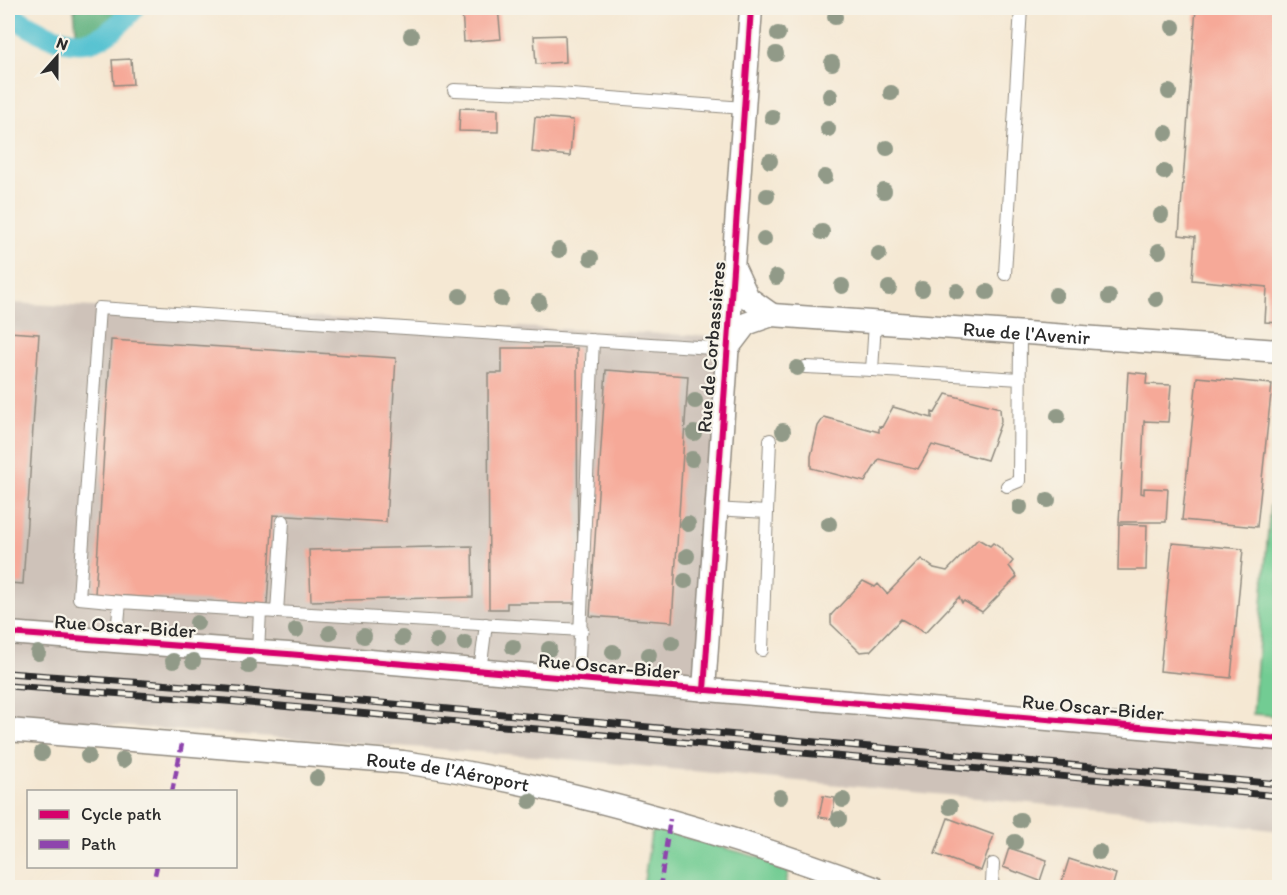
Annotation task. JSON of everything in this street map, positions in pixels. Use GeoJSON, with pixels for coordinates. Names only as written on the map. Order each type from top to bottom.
{"type":"FeatureCollection","features":[{"type":"Feature","properties":{"kind":"street","name":"Rue de Corbassières"},"geometry":{"type":"LineString","coordinates":[[704,690],[714,509],[735,269],[751,8]]}},
{"type":"Feature","properties":{"kind":"street"},"geometry":{"type":"LineString","coordinates":[[735,269],[748,298],[772,315]]}},
{"type":"Feature","properties":{"kind":"street","name":"Rue de l'Avenir"},"geometry":{"type":"LineString","coordinates":[[727,349],[746,324],[772,315],[1280,351]]}},
{"type":"Feature","properties":{"kind":"street","name":"Rue Oscar-Bider"},"geometry":{"type":"LineString","coordinates":[[8,633],[258,652],[1280,739]]}},
{"type":"Feature","properties":{"kind":"street","name":"Route de l'Aéroport"},"geometry":{"type":"LineString","coordinates":[[8,730],[392,761],[466,771],[633,809],[778,853],[874,888]]}},
{"type":"Feature","properties":{"kind":"lane"},"geometry":{"type":"LineString","coordinates":[[1005,274],[1021,8]]}},
{"type":"Feature","properties":{"kind":"lane"},"geometry":{"type":"LineString","coordinates":[[454,90],[558,94],[744,108]]}},
{"type":"Feature","properties":{"kind":"lane"},"geometry":{"type":"LineString","coordinates":[[582,630],[79,598],[99,308],[727,349]]}},
{"type":"Feature","properties":{"kind":"lane"},"geometry":{"type":"LineString","coordinates":[[872,370],[875,323]]}},
{"type":"Feature","properties":{"kind":"lane"},"geometry":{"type":"LineString","coordinates":[[1007,486],[1019,481],[1020,333]]}},
{"type":"Feature","properties":{"kind":"lane"},"geometry":{"type":"LineString","coordinates":[[578,680],[593,340]]}},
{"type":"Feature","properties":{"kind":"lane"},"geometry":{"type":"LineString","coordinates":[[806,367],[1020,379]]}},
{"type":"Feature","properties":{"kind":"lane"},"geometry":{"type":"LineString","coordinates":[[762,650],[770,441]]}},
{"type":"Feature","properties":{"kind":"lane"},"geometry":{"type":"LineString","coordinates":[[714,509],[766,512]]}},
{"type":"Feature","properties":{"kind":"lane"},"geometry":{"type":"LineString","coordinates":[[277,612],[283,520]]}},
{"type":"Feature","properties":{"kind":"lane"},"geometry":{"type":"LineString","coordinates":[[116,643],[120,602]]}},
{"type":"Feature","properties":{"kind":"lane"},"geometry":{"type":"LineString","coordinates":[[258,652],[260,611]]}},
{"type":"Feature","properties":{"kind":"lane"},"geometry":{"type":"LineString","coordinates":[[480,671],[486,624]]}},
{"type":"Feature","properties":{"kind":"lane"},"geometry":{"type":"LineString","coordinates":[[993,864],[992,883],[996,888]]}},
{"type":"Feature","properties":{"kind":"shaded area"},"geometry":{"type":"Polygon","coordinates":[[[8,303],[728,337],[704,690],[1279,739],[1279,831],[1144,814],[546,757],[8,718],[8,303]]]}},
{"type":"Feature","properties":{"kind":"green space"},"geometry":{"type":"Polygon","coordinates":[[[74,8],[142,8],[118,28],[94,33],[77,41],[74,8]]]}},
{"type":"Feature","properties":{"kind":"green space"},"geometry":{"type":"Polygon","coordinates":[[[1270,506],[1280,507],[1279,716],[1253,714],[1270,506]]]}},
{"type":"Feature","properties":{"kind":"green space"},"geometry":{"type":"Polygon","coordinates":[[[656,829],[790,866],[785,887],[643,888],[651,834],[656,829]]]}},
{"type":"Feature","properties":{"kind":"building"},"geometry":{"type":"Polygon","coordinates":[[[498,8],[501,39],[464,42],[462,9],[498,8]]]}},
{"type":"Feature","properties":{"kind":"building"},"geometry":{"type":"Polygon","coordinates":[[[1196,8],[1280,8],[1280,323],[1265,322],[1267,287],[1192,280],[1195,237],[1179,235],[1196,8]]]}},
{"type":"Feature","properties":{"kind":"building"},"geometry":{"type":"Polygon","coordinates":[[[565,35],[566,62],[536,64],[534,36],[565,35]]]}},
{"type":"Feature","properties":{"kind":"building"},"geometry":{"type":"Polygon","coordinates":[[[131,59],[133,84],[114,85],[112,60],[131,59]]]}},
{"type":"Feature","properties":{"kind":"building"},"geometry":{"type":"Polygon","coordinates":[[[460,108],[498,109],[498,132],[459,131],[460,108]]]}},
{"type":"Feature","properties":{"kind":"building"},"geometry":{"type":"Polygon","coordinates":[[[535,117],[573,120],[570,156],[532,152],[535,117]]]}},
{"type":"Feature","properties":{"kind":"building"},"geometry":{"type":"Polygon","coordinates":[[[8,332],[39,334],[23,584],[8,583],[8,332]]]}},
{"type":"Feature","properties":{"kind":"building"},"geometry":{"type":"Polygon","coordinates":[[[111,340],[396,358],[386,522],[273,515],[267,605],[95,594],[111,340]]]}},
{"type":"Feature","properties":{"kind":"building"},"geometry":{"type":"Polygon","coordinates":[[[502,348],[577,348],[578,603],[507,603],[507,609],[489,609],[488,373],[502,373],[502,348]]]}},
{"type":"Feature","properties":{"kind":"building"},"geometry":{"type":"Polygon","coordinates":[[[606,370],[688,376],[672,622],[590,616],[606,370]]]}},
{"type":"Feature","properties":{"kind":"building"},"geometry":{"type":"Polygon","coordinates":[[[1128,372],[1147,374],[1146,384],[1171,385],[1168,422],[1144,421],[1141,493],[1144,494],[1144,488],[1168,489],[1166,522],[1119,522],[1128,372]]]}},
{"type":"Feature","properties":{"kind":"building"},"geometry":{"type":"Polygon","coordinates":[[[1197,377],[1272,384],[1257,527],[1182,520],[1197,377]]]}},
{"type":"Feature","properties":{"kind":"building"},"geometry":{"type":"Polygon","coordinates":[[[946,394],[1000,408],[1001,422],[987,460],[932,445],[918,469],[879,459],[865,482],[811,468],[811,456],[818,426],[824,417],[879,432],[879,426],[882,427],[893,407],[932,418],[932,412],[935,413],[946,394]]]}},
{"type":"Feature","properties":{"kind":"building"},"geometry":{"type":"Polygon","coordinates":[[[1119,524],[1147,525],[1146,570],[1118,570],[1119,524]]]}},
{"type":"Feature","properties":{"kind":"building"},"geometry":{"type":"Polygon","coordinates":[[[978,539],[990,546],[993,543],[999,547],[1013,561],[1009,566],[1017,577],[982,612],[964,601],[962,603],[959,597],[925,633],[901,619],[870,651],[860,652],[831,624],[831,615],[863,581],[875,587],[878,584],[887,594],[921,559],[934,568],[947,571],[978,539]]]}},
{"type":"Feature","properties":{"kind":"building"},"geometry":{"type":"Polygon","coordinates":[[[1172,543],[1243,549],[1231,678],[1160,671],[1172,543]]]}},
{"type":"Feature","properties":{"kind":"building"},"geometry":{"type":"Polygon","coordinates":[[[472,546],[473,597],[311,601],[309,550],[472,546]]]}},
{"type":"Feature","properties":{"kind":"building"},"geometry":{"type":"Polygon","coordinates":[[[823,796],[835,798],[832,819],[819,817],[823,796]]]}},
{"type":"Feature","properties":{"kind":"building"},"geometry":{"type":"Polygon","coordinates":[[[948,818],[994,835],[981,871],[935,854],[948,818]]]}},
{"type":"Feature","properties":{"kind":"building"},"geometry":{"type":"Polygon","coordinates":[[[1009,848],[1047,860],[1040,881],[1003,867],[1009,848]]]}},
{"type":"Feature","properties":{"kind":"building"},"geometry":{"type":"Polygon","coordinates":[[[1069,859],[1116,874],[1112,888],[1060,888],[1069,859]]]}},
{"type":"Feature","properties":{"kind":"waterway"},"geometry":{"type":"LineString","coordinates":[[8,12],[51,37],[88,42],[99,38],[118,25],[134,8]]}},
{"type":"Feature","properties":{"kind":"railway"},"geometry":{"type":"LineString","coordinates":[[8,673],[227,689],[1280,784]]}},
{"type":"Feature","properties":{"kind":"railway"},"geometry":{"type":"LineString","coordinates":[[8,686],[226,701],[1280,796]]}},
{"type":"Feature","properties":{"kind":"marked path"},"geometry":{"type":"LineString","coordinates":[[172,790],[182,744]]}},
{"type":"Feature","properties":{"kind":"marked path"},"geometry":{"type":"LineString","coordinates":[[660,888],[670,819]]}},
{"type":"Feature","properties":{"kind":"marked path"},"geometry":{"type":"LineString","coordinates":[[152,888],[157,868]]}},
{"type":"Feature","properties":{"kind":"cycle path"},"geometry":{"type":"LineString","coordinates":[[704,690],[751,8]]}},
{"type":"Feature","properties":{"kind":"cycle path"},"geometry":{"type":"LineString","coordinates":[[8,633],[288,654],[1280,739]]}}]}
